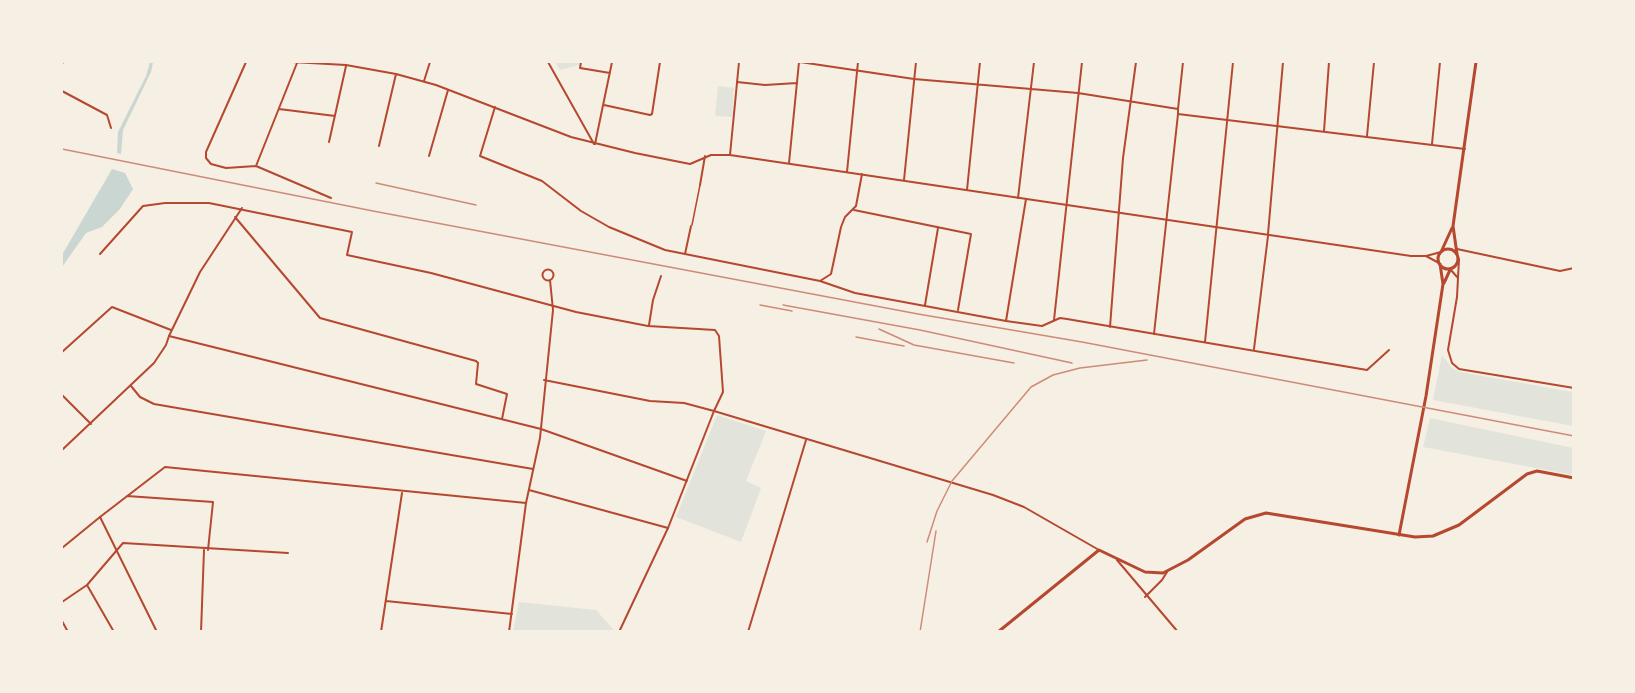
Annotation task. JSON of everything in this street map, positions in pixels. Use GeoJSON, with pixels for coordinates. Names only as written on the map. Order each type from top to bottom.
{"type":"FeatureCollection","features":[{"type":"Feature","properties":{"kind":"main road"},"geometry":{"type":"LineString","coordinates":[[1443,284],[1441,252],[1453,226],[1476,62]]}},
{"type":"Feature","properties":{"kind":"main road"},"geometry":{"type":"LineString","coordinates":[[1399,535],[1422,419],[1443,284],[1458,256],[1453,226]]}},
{"type":"Feature","properties":{"kind":"main road"},"geometry":{"type":"LineString","coordinates":[[1441,252],[1447,249],[1458,256]]}},
{"type":"Feature","properties":{"kind":"main road"},"geometry":{"type":"LineString","coordinates":[[1440,264],[1450,269]]}},
{"type":"Feature","properties":{"kind":"main road"},"geometry":{"type":"LineString","coordinates":[[998,632],[1100,550],[1145,572],[1167,572],[1257,514],[1423,538],[1445,532],[1527,474],[1536,471],[1574,478]]}},
{"type":"Feature","properties":{"kind":"street"},"geometry":{"type":"LineString","coordinates":[[246,62],[206,152],[206,159],[211,164],[226,168],[256,166],[331,198]]}},
{"type":"Feature","properties":{"kind":"street"},"geometry":{"type":"LineString","coordinates":[[292,62],[340,63],[424,81],[594,144],[690,164],[705,156],[730,155],[1426,256],[1440,264]]}},
{"type":"Feature","properties":{"kind":"street"},"geometry":{"type":"LineString","coordinates":[[256,166],[297,62]]}},
{"type":"Feature","properties":{"kind":"street"},"geometry":{"type":"LineString","coordinates":[[424,81],[430,62]]}},
{"type":"Feature","properties":{"kind":"street"},"geometry":{"type":"LineString","coordinates":[[548,62],[594,144]]}},
{"type":"Feature","properties":{"kind":"street"},"geometry":{"type":"LineString","coordinates":[[581,62],[580,68],[610,73]]}},
{"type":"Feature","properties":{"kind":"street"},"geometry":{"type":"LineString","coordinates":[[594,144],[612,62]]}},
{"type":"Feature","properties":{"kind":"street"},"geometry":{"type":"LineString","coordinates":[[604,105],[650,116],[660,62]]}},
{"type":"Feature","properties":{"kind":"street"},"geometry":{"type":"LineString","coordinates":[[730,155],[739,62]]}},
{"type":"Feature","properties":{"kind":"street"},"geometry":{"type":"LineString","coordinates":[[789,163],[800,62],[914,79],[1031,87],[1179,109]]}},
{"type":"Feature","properties":{"kind":"street"},"geometry":{"type":"LineString","coordinates":[[847,172],[858,62]]}},
{"type":"Feature","properties":{"kind":"street"},"geometry":{"type":"LineString","coordinates":[[904,180],[916,62]]}},
{"type":"Feature","properties":{"kind":"street"},"geometry":{"type":"LineString","coordinates":[[967,190],[980,62]]}},
{"type":"Feature","properties":{"kind":"street"},"geometry":{"type":"LineString","coordinates":[[1018,198],[1034,62]]}},
{"type":"Feature","properties":{"kind":"street"},"geometry":{"type":"LineString","coordinates":[[1054,320],[1082,62]]}},
{"type":"Feature","properties":{"kind":"street"},"geometry":{"type":"LineString","coordinates":[[1110,327],[1118,213],[1136,62]]}},
{"type":"Feature","properties":{"kind":"street"},"geometry":{"type":"LineString","coordinates":[[1154,334],[1183,62]]}},
{"type":"Feature","properties":{"kind":"street"},"geometry":{"type":"LineString","coordinates":[[1205,342],[1233,62]]}},
{"type":"Feature","properties":{"kind":"street"},"geometry":{"type":"LineString","coordinates":[[1254,349],[1268,234],[1283,62]]}},
{"type":"Feature","properties":{"kind":"street"},"geometry":{"type":"LineString","coordinates":[[1324,131],[1329,62]]}},
{"type":"Feature","properties":{"kind":"street"},"geometry":{"type":"LineString","coordinates":[[1367,136],[1374,62]]}},
{"type":"Feature","properties":{"kind":"street"},"geometry":{"type":"LineString","coordinates":[[1432,144],[1440,62]]}},
{"type":"Feature","properties":{"kind":"street"},"geometry":{"type":"LineString","coordinates":[[329,142],[346,65]]}},
{"type":"Feature","properties":{"kind":"street"},"geometry":{"type":"LineString","coordinates":[[379,146],[396,74]]}},
{"type":"Feature","properties":{"kind":"street"},"geometry":{"type":"LineString","coordinates":[[737,82],[765,85],[796,83]]}},
{"type":"Feature","properties":{"kind":"street"},"geometry":{"type":"LineString","coordinates":[[429,156],[448,90]]}},
{"type":"Feature","properties":{"kind":"street"},"geometry":{"type":"LineString","coordinates":[[62,91],[106,115],[111,128]]}},
{"type":"Feature","properties":{"kind":"street"},"geometry":{"type":"LineString","coordinates":[[495,107],[480,156],[542,181],[581,211],[624,235],[665,250],[820,281],[855,293],[1042,326],[1060,318],[1254,349],[1367,370],[1389,350]]}},
{"type":"Feature","properties":{"kind":"street"},"geometry":{"type":"LineString","coordinates":[[279,109],[335,116]]}},
{"type":"Feature","properties":{"kind":"street"},"geometry":{"type":"LineString","coordinates":[[1178,114],[1228,122],[1324,131],[1465,149]]}},
{"type":"Feature","properties":{"kind":"street"},"geometry":{"type":"LineString","coordinates":[[685,254],[705,156]]}},
{"type":"Feature","properties":{"kind":"street"},"geometry":{"type":"LineString","coordinates":[[820,281],[826,279],[834,262],[840,227],[845,217],[854,210],[859,198],[862,174]]}},
{"type":"Feature","properties":{"kind":"street"},"geometry":{"type":"LineString","coordinates":[[1006,321],[1026,199]]}},
{"type":"Feature","properties":{"kind":"street"},"geometry":{"type":"LineString","coordinates":[[100,254],[134,213],[149,203],[209,203],[352,232],[347,255],[431,273],[552,306],[648,326],[717,331],[723,392],[668,528],[619,632]]}},
{"type":"Feature","properties":{"kind":"street"},"geometry":{"type":"LineString","coordinates":[[62,450],[154,363],[166,345],[171,330],[200,272],[242,208]]}},
{"type":"Feature","properties":{"kind":"street"},"geometry":{"type":"LineString","coordinates":[[854,210],[971,234],[958,312]]}},
{"type":"Feature","properties":{"kind":"street"},"geometry":{"type":"LineString","coordinates":[[235,217],[320,318],[476,360],[478,363],[476,384],[507,394],[502,420]]}},
{"type":"Feature","properties":{"kind":"street"},"geometry":{"type":"LineString","coordinates":[[925,305],[938,227]]}},
{"type":"Feature","properties":{"kind":"street"},"geometry":{"type":"LineString","coordinates":[[1456,249],[1560,272],[1574,268]]}},
{"type":"Feature","properties":{"kind":"street"},"geometry":{"type":"LineString","coordinates":[[1426,256],[1441,252]]}},
{"type":"Feature","properties":{"kind":"street"},"geometry":{"type":"LineString","coordinates":[[1458,256],[1459,279],[1448,350],[1452,363],[1460,369],[1574,388]]}},
{"type":"Feature","properties":{"kind":"street"},"geometry":{"type":"LineString","coordinates":[[1450,269],[1459,279]]}},
{"type":"Feature","properties":{"kind":"street"},"geometry":{"type":"LineString","coordinates":[[648,326],[661,276]]}},
{"type":"Feature","properties":{"kind":"street"},"geometry":{"type":"LineString","coordinates":[[509,632],[526,503],[541,429],[552,306],[550,280]]}},
{"type":"Feature","properties":{"kind":"street"},"geometry":{"type":"LineString","coordinates":[[62,351],[112,307],[171,330]]}},
{"type":"Feature","properties":{"kind":"street"},"geometry":{"type":"LineString","coordinates":[[169,336],[541,429],[687,481]]}},
{"type":"Feature","properties":{"kind":"street"},"geometry":{"type":"LineString","coordinates":[[544,380],[650,401],[684,403],[993,495],[1024,507],[1100,550]]}},
{"type":"Feature","properties":{"kind":"street"},"geometry":{"type":"LineString","coordinates":[[131,386],[140,397],[153,404],[533,469]]}},
{"type":"Feature","properties":{"kind":"street"},"geometry":{"type":"LineString","coordinates":[[62,395],[91,424]]}},
{"type":"Feature","properties":{"kind":"street"},"geometry":{"type":"LineString","coordinates":[[748,632],[806,440]]}},
{"type":"Feature","properties":{"kind":"street"},"geometry":{"type":"LineString","coordinates":[[62,548],[165,467],[402,493],[526,503]]}},
{"type":"Feature","properties":{"kind":"street"},"geometry":{"type":"LineString","coordinates":[[529,490],[668,528]]}},
{"type":"Feature","properties":{"kind":"street"},"geometry":{"type":"LineString","coordinates":[[381,632],[402,493]]}},
{"type":"Feature","properties":{"kind":"street"},"geometry":{"type":"LineString","coordinates":[[127,496],[213,502],[208,550]]}},
{"type":"Feature","properties":{"kind":"street"},"geometry":{"type":"LineString","coordinates":[[100,517],[157,632]]}},
{"type":"Feature","properties":{"kind":"street"},"geometry":{"type":"LineString","coordinates":[[62,602],[87,585],[123,543],[208,550],[288,552]]}},
{"type":"Feature","properties":{"kind":"street"},"geometry":{"type":"LineString","coordinates":[[201,632],[204,549]]}},
{"type":"Feature","properties":{"kind":"street"},"geometry":{"type":"LineString","coordinates":[[1115,558],[1145,597],[1178,632]]}},
{"type":"Feature","properties":{"kind":"street"},"geometry":{"type":"LineString","coordinates":[[1145,597],[1167,572]]}},
{"type":"Feature","properties":{"kind":"street"},"geometry":{"type":"LineString","coordinates":[[87,585],[114,632]]}},
{"type":"Feature","properties":{"kind":"street"},"geometry":{"type":"LineString","coordinates":[[386,601],[512,614]]}},
{"type":"Feature","properties":{"kind":"street"},"geometry":{"type":"LineString","coordinates":[[62,621],[68,632]]}},
{"type":"Feature","properties":{"kind":"shaded area"},"geometry":{"type":"Polygon","coordinates":[[[150,62],[153,62],[151,72],[123,130],[121,154],[117,153],[118,132],[146,76],[150,62]]]}},
{"type":"Feature","properties":{"kind":"shaded area"},"geometry":{"type":"Polygon","coordinates":[[[555,62],[579,62],[579,65],[560,70],[555,62]]]}},
{"type":"Feature","properties":{"kind":"shaded area"},"geometry":{"type":"Polygon","coordinates":[[[718,86],[734,88],[732,117],[715,116],[718,86]]]}},
{"type":"Feature","properties":{"kind":"shaded area"},"geometry":{"type":"Polygon","coordinates":[[[112,169],[125,173],[133,189],[120,209],[102,227],[86,233],[62,267],[62,255],[112,169]]]}},
{"type":"Feature","properties":{"kind":"shaded area"},"geometry":{"type":"Polygon","coordinates":[[[1442,355],[1452,368],[1460,372],[1573,392],[1573,426],[1433,400],[1442,355]]]}},
{"type":"Feature","properties":{"kind":"shaded area"},"geometry":{"type":"Polygon","coordinates":[[[717,415],[766,431],[746,481],[761,488],[741,542],[676,517],[717,415]]]}},
{"type":"Feature","properties":{"kind":"shaded area"},"geometry":{"type":"Polygon","coordinates":[[[1430,418],[1573,448],[1573,475],[1423,447],[1430,418]]]}},
{"type":"Feature","properties":{"kind":"shaded area"},"geometry":{"type":"Polygon","coordinates":[[[519,602],[596,610],[613,629],[612,632],[513,631],[519,602]]]}},
{"type":"Feature","properties":{"kind":"railway"},"geometry":{"type":"LineString","coordinates":[[62,149],[373,211],[1574,436]]}},
{"type":"Feature","properties":{"kind":"railway"},"geometry":{"type":"LineString","coordinates":[[376,183],[476,205]]}},
{"type":"Feature","properties":{"kind":"railway"},"geometry":{"type":"LineString","coordinates":[[760,305],[792,311]]}},
{"type":"Feature","properties":{"kind":"railway"},"geometry":{"type":"LineString","coordinates":[[783,305],[920,330],[1072,363]]}},
{"type":"Feature","properties":{"kind":"railway"},"geometry":{"type":"LineString","coordinates":[[879,329],[914,345],[1014,363]]}},
{"type":"Feature","properties":{"kind":"railway"},"geometry":{"type":"LineString","coordinates":[[856,337],[904,346]]}},
{"type":"Feature","properties":{"kind":"railway"},"geometry":{"type":"LineString","coordinates":[[927,542],[937,511],[952,481],[1031,387],[1053,375],[1080,368],[1147,360]]}},
{"type":"Feature","properties":{"kind":"railway"},"geometry":{"type":"LineString","coordinates":[[920,632],[936,531]]}}]}
